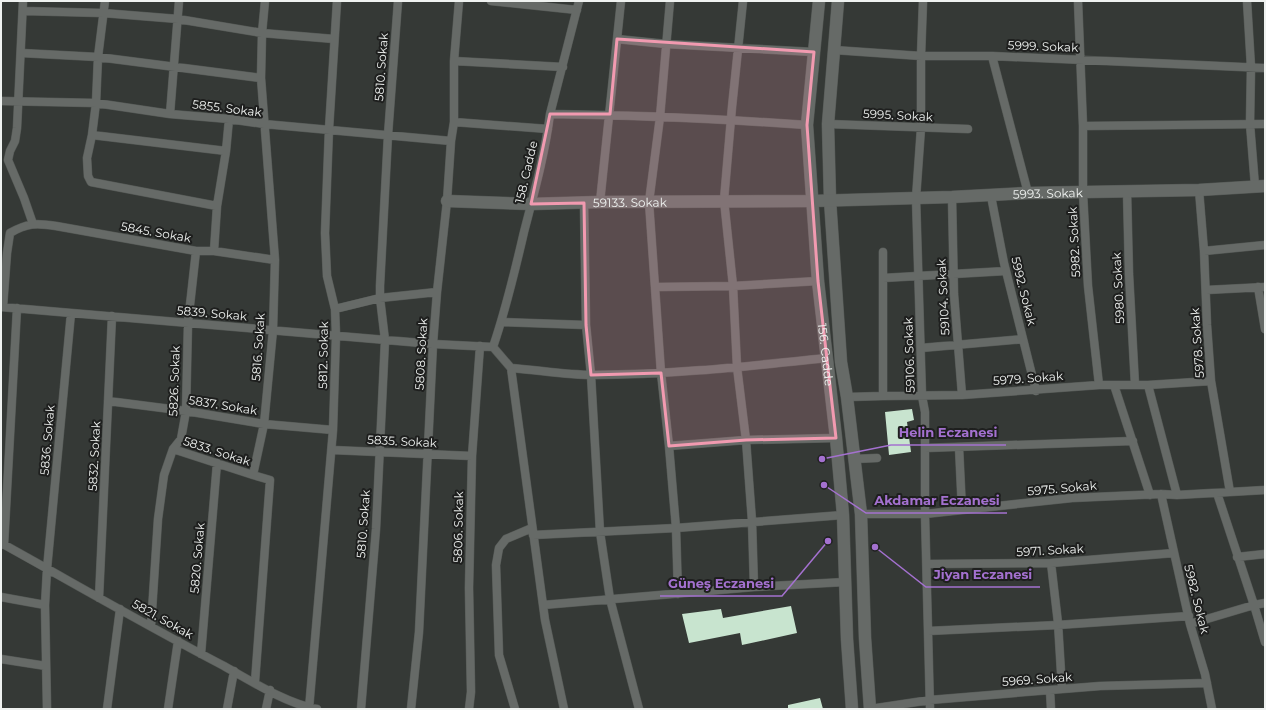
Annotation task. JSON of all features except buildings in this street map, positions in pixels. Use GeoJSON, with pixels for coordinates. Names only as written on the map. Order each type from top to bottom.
{"type":"FeatureCollection","features":[{"type":"Feature","properties":{"kind":"street"},"geometry":{"type":"LineString","coordinates":[[2,307],[10,233],[18,228],[33,224],[8,160],[10,151],[15,141],[17,128],[23,1]]}},
{"type":"Feature","properties":{"kind":"street"},"geometry":{"type":"LineString","coordinates":[[105,1],[98,57],[96,103],[92,135],[87,158],[88,176],[91,182],[217,206]]}},
{"type":"Feature","properties":{"kind":"street"},"geometry":{"type":"LineString","coordinates":[[170,114],[179,1]]}},
{"type":"Feature","properties":{"kind":"street","name":"5816. Sokak"},"geometry":{"type":"LineString","coordinates":[[253,475],[264,424],[273,330],[275,260],[261,78],[262,32],[266,1]]}},
{"type":"Feature","properties":{"kind":"street","name":"5812. Sokak"},"geometry":{"type":"LineString","coordinates":[[312,709],[333,430],[336,335],[335,309],[327,276],[325,233],[329,130],[337,1]]}},
{"type":"Feature","properties":{"kind":"street","name":"5810. Sokak"},"geometry":{"type":"LineString","coordinates":[[361,709],[376,529],[385,340],[380,298],[388,135],[398,1]]}},
{"type":"Feature","properties":{"kind":"street","name":"5808. Sokak"},"geometry":{"type":"LineString","coordinates":[[411,709],[420,632],[433,344],[454,122],[454,61],[459,1]]}},
{"type":"Feature","properties":{"kind":"street"},"geometry":{"type":"LineString","coordinates":[[490,1],[577,10]]}},
{"type":"Feature","properties":{"kind":"street","name":"158. Cadde"},"geometry":{"type":"LineString","coordinates":[[493,347],[502,322],[531,204],[550,114],[579,1]]}},
{"type":"Feature","properties":{"kind":"street"},"geometry":{"type":"LineString","coordinates":[[600,202],[621,1]]}},
{"type":"Feature","properties":{"kind":"street"},"geometry":{"type":"LineString","coordinates":[[670,1],[660,117],[649,202],[661,373],[676,528],[678,594]]}},
{"type":"Feature","properties":{"kind":"street"},"geometry":{"type":"LineString","coordinates":[[743,1],[724,200],[733,286],[737,368],[746,440],[752,521],[754,587]]}},
{"type":"Feature","properties":{"kind":"street","name":"156. Cadde"},"geometry":{"type":"LineString","coordinates":[[819,1],[807,125],[818,281],[836,438],[843,515],[847,639],[852,709]]}},
{"type":"Feature","properties":{"kind":"street","name":"156. Cadde"},"geometry":{"type":"LineString","coordinates":[[838,1],[828,124],[830,200],[841,362],[847,397],[861,514],[865,638],[870,709]]}},
{"type":"Feature","properties":{"kind":"street","name":"59106. Sokak"},"geometry":{"type":"LineString","coordinates":[[923,1],[921,128],[916,198],[922,396],[925,412],[930,709]]}},
{"type":"Feature","properties":{"kind":"street","name":"5982. Sokak"},"geometry":{"type":"LineString","coordinates":[[1078,1],[1079,59],[1083,126],[1083,193],[1088,286],[1099,385]]}},
{"type":"Feature","properties":{"kind":"street"},"geometry":{"type":"LineString","coordinates":[[1247,1],[1252,67],[1250,124],[1260,186]]}},
{"type":"Feature","properties":{"kind":"street"},"geometry":{"type":"LineString","coordinates":[[23,11],[103,13],[178,19],[262,32],[334,39]]}},
{"type":"Feature","properties":{"kind":"street"},"geometry":{"type":"LineString","coordinates":[[617,39],[666,44],[814,52]]}},
{"type":"Feature","properties":{"kind":"street","name":"5999. Sokak"},"geometry":{"type":"LineString","coordinates":[[834,50],[921,56],[992,56],[1079,59],[1265,68]]}},
{"type":"Feature","properties":{"kind":"street"},"geometry":{"type":"LineString","coordinates":[[21,53],[98,57],[261,78]]}},
{"type":"Feature","properties":{"kind":"street"},"geometry":{"type":"LineString","coordinates":[[992,56],[1028,193]]}},
{"type":"Feature","properties":{"kind":"street"},"geometry":{"type":"LineString","coordinates":[[454,61],[563,67]]}},
{"type":"Feature","properties":{"kind":"street","name":"5855. Sokak"},"geometry":{"type":"LineString","coordinates":[[1,101],[96,103],[170,114],[451,141]]}},
{"type":"Feature","properties":{"kind":"street"},"geometry":{"type":"LineString","coordinates":[[550,114],[610,114],[731,119],[807,125]]}},
{"type":"Feature","properties":{"kind":"street"},"geometry":{"type":"LineString","coordinates":[[214,251],[217,206],[226,151],[229,119]]}},
{"type":"Feature","properties":{"kind":"street"},"geometry":{"type":"LineString","coordinates":[[454,122],[548,129]]}},
{"type":"Feature","properties":{"kind":"street","name":"5995. Sokak"},"geometry":{"type":"LineString","coordinates":[[828,124],[968,129]]}},
{"type":"Feature","properties":{"kind":"street"},"geometry":{"type":"LineString","coordinates":[[1083,126],[1265,124]]}},
{"type":"Feature","properties":{"kind":"street"},"geometry":{"type":"LineString","coordinates":[[92,135],[226,151]]}},
{"type":"Feature","properties":{"kind":"street","name":"5993. Sokak"},"geometry":{"type":"LineString","coordinates":[[812,201],[991,196],[1028,193],[1199,190],[1260,186]]}},
{"type":"Feature","properties":{"kind":"street","name":"5978. Sokak"},"geometry":{"type":"LineString","coordinates":[[1199,190],[1212,381],[1230,492]]}},
{"type":"Feature","properties":{"kind":"street","name":"5980. Sokak"},"geometry":{"type":"LineString","coordinates":[[1127,191],[1129,274],[1135,385]]}},
{"type":"Feature","properties":{"kind":"street","name":"5992. Sokak"},"geometry":{"type":"LineString","coordinates":[[991,196],[1006,271],[1036,391]]}},
{"type":"Feature","properties":{"kind":"street","name":"59104. Sokak"},"geometry":{"type":"LineString","coordinates":[[952,197],[954,274],[962,395]]}},
{"type":"Feature","properties":{"kind":"street","name":"59133. Sokak"},"geometry":{"type":"LineString","coordinates":[[447,201],[531,204],[724,200],[812,201]]}},
{"type":"Feature","properties":{"kind":"street"},"geometry":{"type":"LineString","coordinates":[[584,203],[586,325],[591,375],[600,532],[610,599],[639,709]]}},
{"type":"Feature","properties":{"kind":"street","name":"5845. Sokak"},"geometry":{"type":"LineString","coordinates":[[33,224],[56,226],[196,251],[214,251],[275,260]]}},
{"type":"Feature","properties":{"kind":"street"},"geometry":{"type":"LineString","coordinates":[[1204,251],[1265,245]]}},
{"type":"Feature","properties":{"kind":"street","name":"5826. Sokak"},"geometry":{"type":"LineString","coordinates":[[151,626],[158,519],[164,475],[173,449],[181,439],[186,411],[188,323],[196,251]]}},
{"type":"Feature","properties":{"kind":"street"},"geometry":{"type":"LineString","coordinates":[[883,396],[884,252]]}},
{"type":"Feature","properties":{"kind":"street"},"geometry":{"type":"LineString","coordinates":[[883,278],[1006,271]]}},
{"type":"Feature","properties":{"kind":"street"},"geometry":{"type":"LineString","coordinates":[[656,287],[733,286],[818,281]]}},
{"type":"Feature","properties":{"kind":"street"},"geometry":{"type":"LineString","coordinates":[[1206,290],[1261,287],[1265,329]]}},
{"type":"Feature","properties":{"kind":"street"},"geometry":{"type":"LineString","coordinates":[[335,309],[380,298],[437,292]]}},
{"type":"Feature","properties":{"kind":"street","name":"5839. Sokak"},"geometry":{"type":"LineString","coordinates":[[2,307],[433,344],[493,347]]}},
{"type":"Feature","properties":{"kind":"street"},"geometry":{"type":"LineString","coordinates":[[3,544],[17,308]]}},
{"type":"Feature","properties":{"kind":"street","name":"5836. Sokak"},"geometry":{"type":"LineString","coordinates":[[46,709],[47,569],[71,313]]}},
{"type":"Feature","properties":{"kind":"street","name":"5832. Sokak"},"geometry":{"type":"LineString","coordinates":[[99,598],[112,316]]}},
{"type":"Feature","properties":{"kind":"street"},"geometry":{"type":"LineString","coordinates":[[502,322],[586,325]]}},
{"type":"Feature","properties":{"kind":"street"},"geometry":{"type":"LineString","coordinates":[[921,348],[958,346],[1023,339]]}},
{"type":"Feature","properties":{"kind":"street","name":"5806. Sokak"},"geometry":{"type":"LineString","coordinates":[[469,709],[471,692],[469,588],[472,456],[480,346]]}},
{"type":"Feature","properties":{"kind":"street"},"geometry":{"type":"LineString","coordinates":[[493,347],[511,368],[543,605],[564,709]]}},
{"type":"Feature","properties":{"kind":"street"},"geometry":{"type":"LineString","coordinates":[[511,368],[591,375],[661,373],[737,368],[826,358]]}},
{"type":"Feature","properties":{"kind":"street","name":"5979. Sokak"},"geometry":{"type":"LineString","coordinates":[[847,397],[962,395],[1036,391],[1099,385],[1148,385],[1212,381]]}},
{"type":"Feature","properties":{"kind":"street"},"geometry":{"type":"LineString","coordinates":[[1114,385],[1150,495]]}},
{"type":"Feature","properties":{"kind":"street"},"geometry":{"type":"LineString","coordinates":[[1148,385],[1176,495]]}},
{"type":"Feature","properties":{"kind":"street","name":"5837. Sokak"},"geometry":{"type":"LineString","coordinates":[[108,401],[186,411],[264,424],[333,430]]}},
{"type":"Feature","properties":{"kind":"street"},"geometry":{"type":"LineString","coordinates":[[669,446],[746,440],[836,438]]}},
{"type":"Feature","properties":{"kind":"street"},"geometry":{"type":"LineString","coordinates":[[925,448],[1133,441]]}},
{"type":"Feature","properties":{"kind":"street"},"geometry":{"type":"LineString","coordinates":[[959,447],[962,510]]}},
{"type":"Feature","properties":{"kind":"street","name":"5833. Sokak"},"geometry":{"type":"LineString","coordinates":[[173,449],[253,475]]}},
{"type":"Feature","properties":{"kind":"street","name":"5835. Sokak"},"geometry":{"type":"LineString","coordinates":[[332,450],[472,456]]}},
{"type":"Feature","properties":{"kind":"street"},"geometry":{"type":"LineString","coordinates":[[854,459],[877,458]]}},
{"type":"Feature","properties":{"kind":"street","name":"5820. Sokak"},"geometry":{"type":"LineString","coordinates":[[201,654],[217,463]]}},
{"type":"Feature","properties":{"kind":"street"},"geometry":{"type":"LineString","coordinates":[[253,475],[270,480],[255,682]]}},
{"type":"Feature","properties":{"kind":"street","name":"5975. Sokak"},"geometry":{"type":"LineString","coordinates":[[861,514],[926,514],[1072,498],[1161,494],[1176,495],[1265,490]]}},
{"type":"Feature","properties":{"kind":"street"},"geometry":{"type":"LineString","coordinates":[[1217,493],[1265,642]]}},
{"type":"Feature","properties":{"kind":"street","name":"5982. Sokak"},"geometry":{"type":"LineString","coordinates":[[1161,494],[1189,620],[1207,683],[1212,709]]}},
{"type":"Feature","properties":{"kind":"street"},"geometry":{"type":"LineString","coordinates":[[515,709],[499,655],[496,565],[499,548],[506,539],[533,532],[600,532],[676,528],[843,515]]}},
{"type":"Feature","properties":{"kind":"street","name":"5821. Sokak"},"geometry":{"type":"LineString","coordinates":[[3,544],[201,654],[270,690],[312,709]]}},
{"type":"Feature","properties":{"kind":"street","name":"5971. Sokak"},"geometry":{"type":"LineString","coordinates":[[927,564],[1050,563],[1174,553]]}},
{"type":"Feature","properties":{"kind":"street"},"geometry":{"type":"LineString","coordinates":[[1237,557],[1265,554]]}},
{"type":"Feature","properties":{"kind":"street"},"geometry":{"type":"LineString","coordinates":[[1050,563],[1058,625],[1062,689]]}},
{"type":"Feature","properties":{"kind":"street"},"geometry":{"type":"LineString","coordinates":[[543,605],[754,587],[846,582]]}},
{"type":"Feature","properties":{"kind":"street"},"geometry":{"type":"LineString","coordinates":[[1,597],[46,605]]}},
{"type":"Feature","properties":{"kind":"street"},"geometry":{"type":"LineString","coordinates":[[928,631],[1189,620],[1265,603]]}},
{"type":"Feature","properties":{"kind":"street"},"geometry":{"type":"LineString","coordinates":[[107,709],[120,610]]}},
{"type":"Feature","properties":{"kind":"street"},"geometry":{"type":"LineString","coordinates":[[168,709],[178,641]]}},
{"type":"Feature","properties":{"kind":"street"},"geometry":{"type":"LineString","coordinates":[[1,659],[46,666]]}},
{"type":"Feature","properties":{"kind":"street"},"geometry":{"type":"LineString","coordinates":[[227,709],[234,671]]}},
{"type":"Feature","properties":{"kind":"street","name":"5969. Sokak"},"geometry":{"type":"LineString","coordinates":[[870,709],[930,700],[1100,686],[1207,683]]}},
{"type":"Feature","properties":{"kind":"street"},"geometry":{"type":"LineString","coordinates":[[266,709],[270,690]]}},
{"type":"Feature","properties":{"kind":"street"},"geometry":{"type":"LineString","coordinates":[[1050,690],[1051,709]]}},
{"type":"Feature","properties":{"kind":"highlighted area"},"geometry":{"type":"Polygon","coordinates":[[[617,39],[814,52],[807,125],[818,281],[836,438],[746,440],[669,446],[661,373],[591,375],[586,325],[584,203],[531,204],[550,114],[610,114],[617,39]]]}},
{"type":"Feature","properties":{"kind":"place","name":"Helin Eczanesi"},"geometry":{"type":"Point","coordinates":[822,459]}},
{"type":"Feature","properties":{"kind":"place","name":"Akdamar Eczanesi"},"geometry":{"type":"Point","coordinates":[824,485]}},
{"type":"Feature","properties":{"kind":"place","name":"Güneş Eczanesi"},"geometry":{"type":"Point","coordinates":[828,541]}},
{"type":"Feature","properties":{"kind":"place","name":"Jiyan Eczanesi"},"geometry":{"type":"Point","coordinates":[875,547]}}]}
